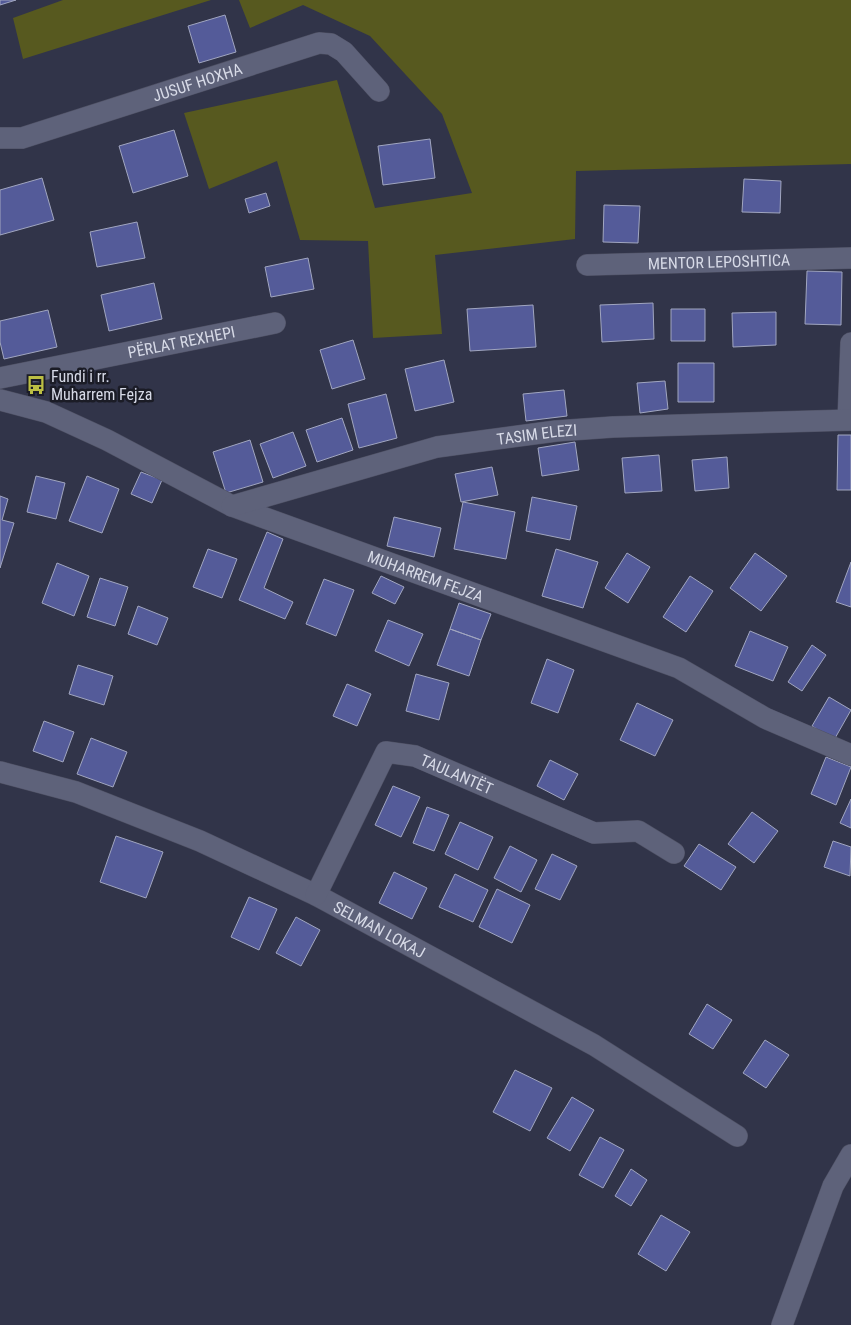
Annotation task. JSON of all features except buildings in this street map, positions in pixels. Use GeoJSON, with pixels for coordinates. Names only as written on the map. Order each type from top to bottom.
{"type":"FeatureCollection","features":[{"type":"Feature","properties":{"kind":"street","name":"JUSUF HOXHA"},"geometry":{"type":"LineString","coordinates":[[0,138],[22,138],[319,44],[332,44],[344,52],[379,91]]}},
{"type":"Feature","properties":{"kind":"street","name":"MENTOR LEPOSHTICA"},"geometry":{"type":"LineString","coordinates":[[587,265],[851,258]]}},
{"type":"Feature","properties":{"kind":"street","name":"PËRLAT REXHEPI"},"geometry":{"type":"LineString","coordinates":[[0,378],[275,323]]}},
{"type":"Feature","properties":{"kind":"street"},"geometry":{"type":"LineString","coordinates":[[850,420],[851,344]]}},
{"type":"Feature","properties":{"kind":"street","name":"MUHARREM FEJZA"},"geometry":{"type":"LineString","coordinates":[[0,400],[46,412],[107,440],[232,506],[679,668],[765,718],[851,754]]}},
{"type":"Feature","properties":{"kind":"street","name":"TASIM ELEZI"},"geometry":{"type":"LineString","coordinates":[[232,506],[414,453],[445,446],[556,431],[613,427],[850,420]]}},
{"type":"Feature","properties":{"kind":"street","name":"TAULANTËT"},"geometry":{"type":"LineString","coordinates":[[316,895],[386,752],[414,756],[594,833],[638,832],[674,853]]}},
{"type":"Feature","properties":{"kind":"street","name":"SELMAN LOKAJ"},"geometry":{"type":"LineString","coordinates":[[0,772],[76,792],[182,834],[316,895],[594,1045],[737,1136]]}},
{"type":"Feature","properties":{"kind":"street"},"geometry":{"type":"LineString","coordinates":[[782,1325],[833,1186],[851,1155]]}},
{"type":"Feature","properties":{"kind":"shaded area"},"geometry":{"type":"Polygon","coordinates":[[[63,0],[211,0],[23,59],[13,18],[63,0]]]}},
{"type":"Feature","properties":{"kind":"shaded area"},"geometry":{"type":"Polygon","coordinates":[[[239,0],[851,0],[851,164],[576,171],[575,239],[435,255],[442,334],[373,338],[368,241],[300,240],[277,161],[209,189],[184,113],[337,80],[375,208],[472,193],[442,114],[370,36],[303,5],[250,28],[239,0]]]}},
{"type":"Feature","properties":{"kind":"place","name":"Fundi i rr. Muharrem Fejza"},"geometry":{"type":"Point","coordinates":[36,385]}}]}
